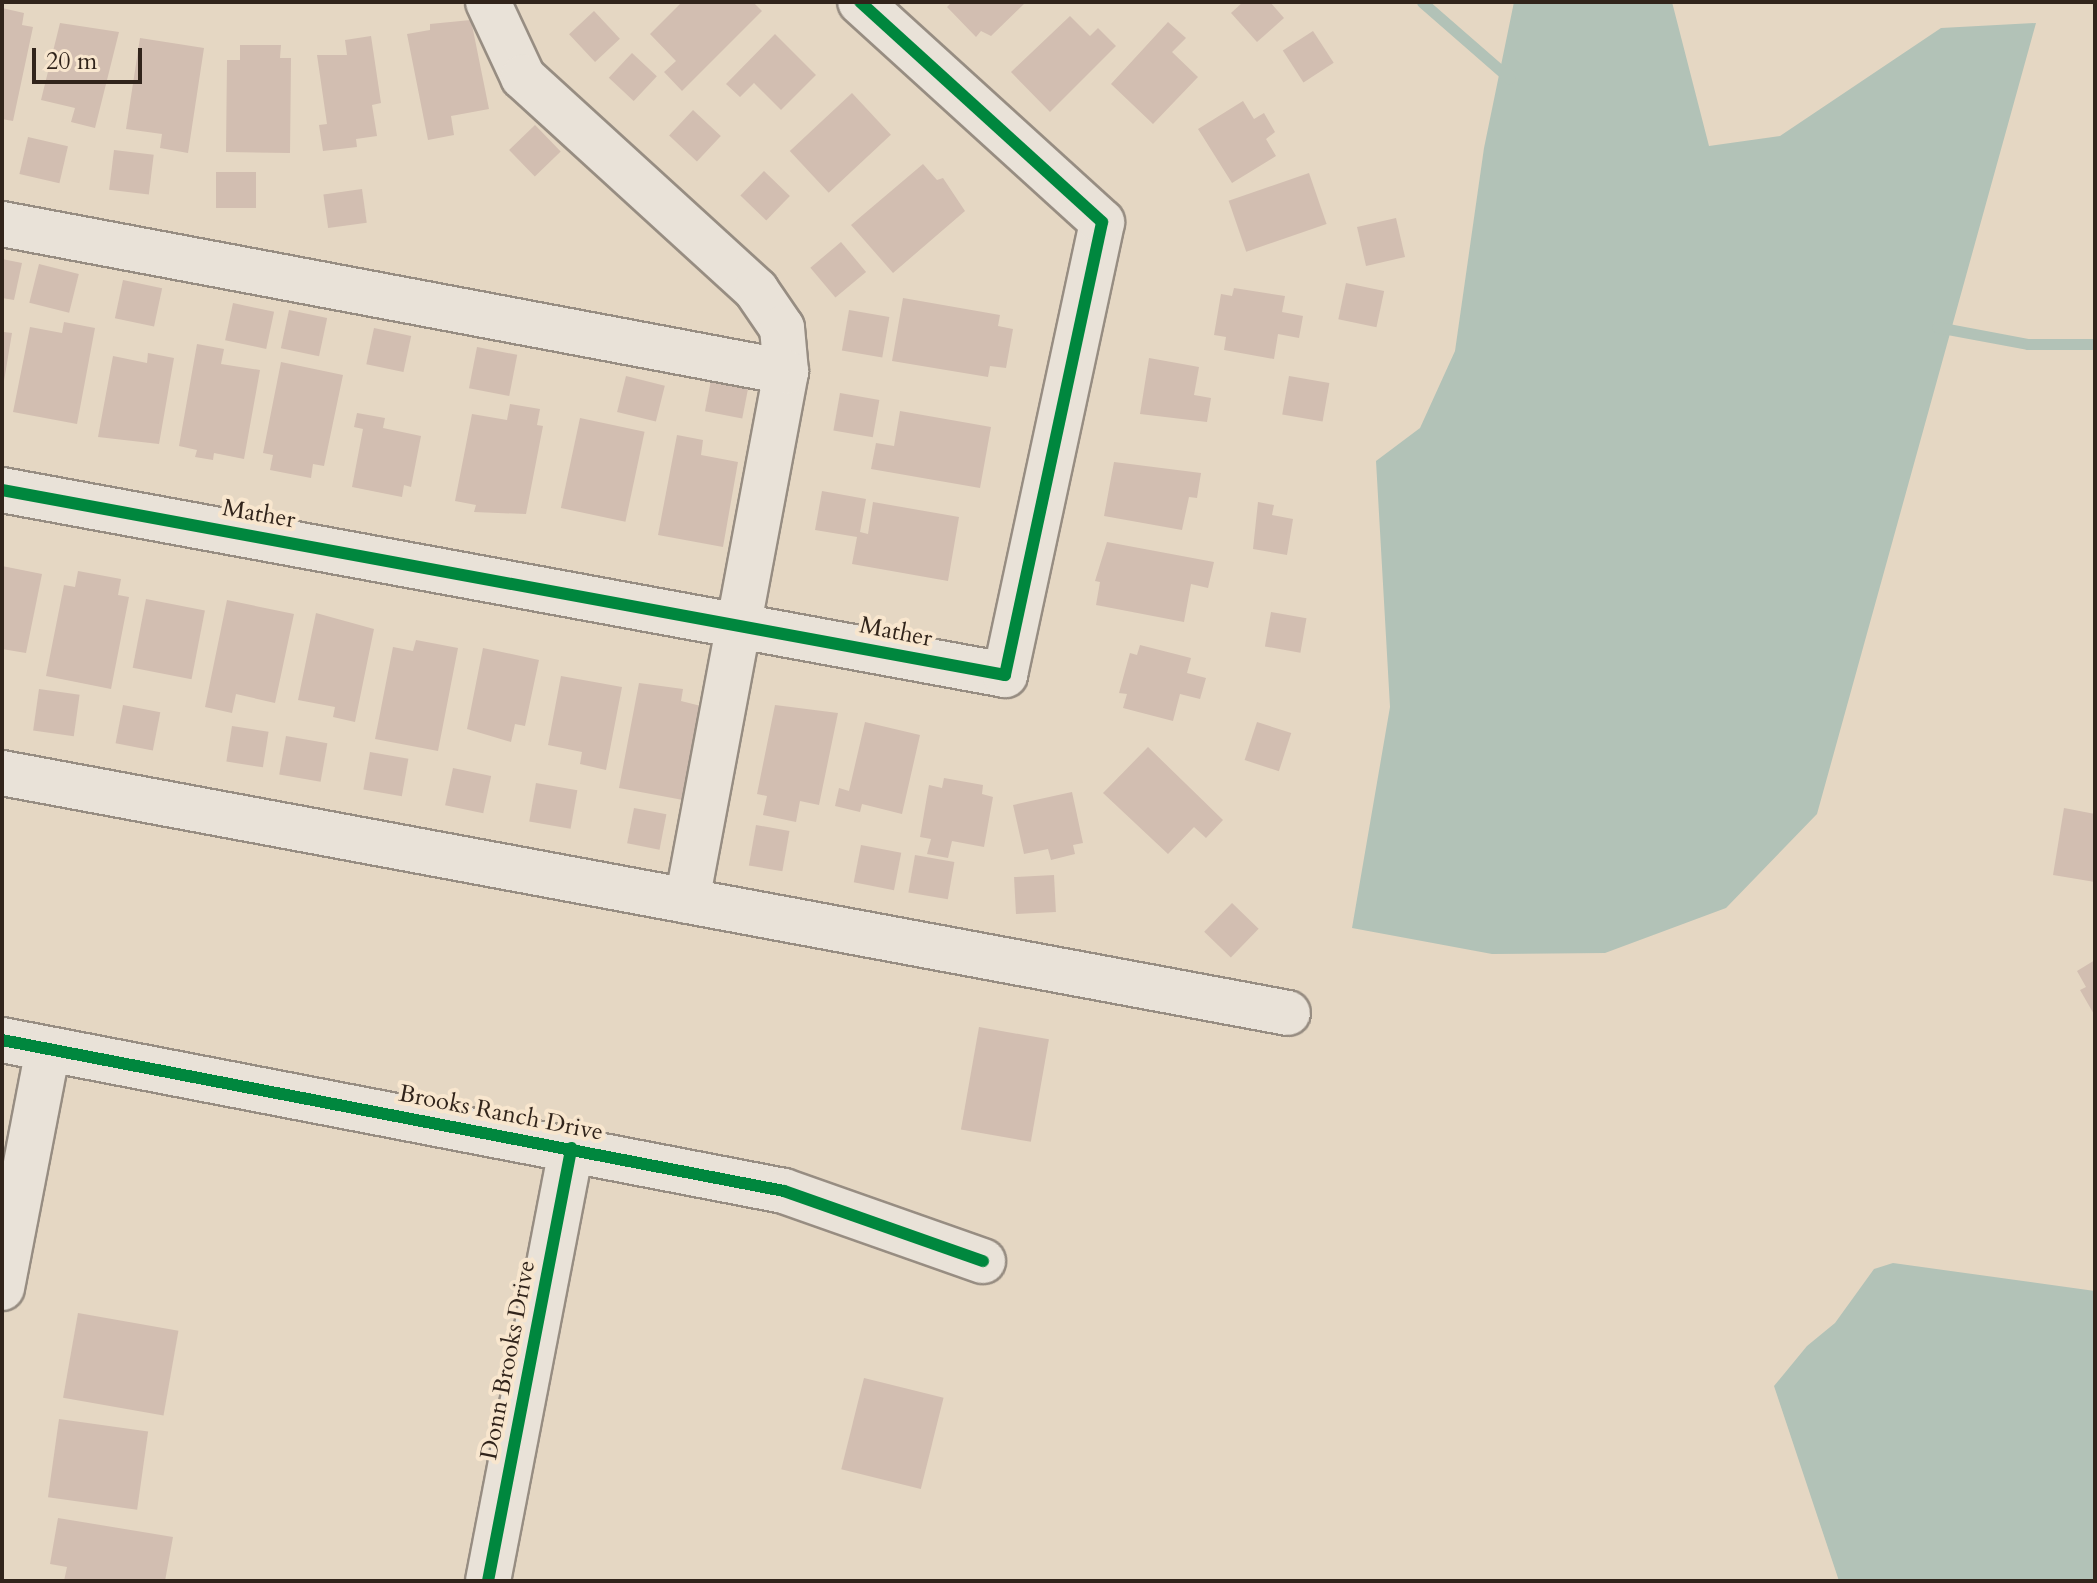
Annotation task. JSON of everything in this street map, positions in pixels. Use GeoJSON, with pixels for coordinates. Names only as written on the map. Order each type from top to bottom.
{"type":"FeatureCollection","features":[{"type":"Feature","properties":{"kind":"street"},"geometry":{"type":"LineString","coordinates":[[488,2],[523,77],[756,290],[782,328],[786,372],[687,901]]}},
{"type":"Feature","properties":{"kind":"street","name":"Mather"},"geometry":{"type":"LineString","coordinates":[[2,490],[1005,675],[1102,222],[860,2]]}},
{"type":"Feature","properties":{"kind":"street"},"geometry":{"type":"LineString","coordinates":[[2,224],[786,372]]}},
{"type":"Feature","properties":{"kind":"street"},"geometry":{"type":"LineString","coordinates":[[2,773],[1288,1013]]}},
{"type":"Feature","properties":{"kind":"street","name":"Brooks Ranch Drive"},"geometry":{"type":"LineString","coordinates":[[2,1040],[784,1191],[983,1261]]}},
{"type":"Feature","properties":{"kind":"street"},"geometry":{"type":"LineString","coordinates":[[2,1288],[48,1049]]}},
{"type":"Feature","properties":{"kind":"street","name":"Donn Brooks Drive"},"geometry":{"type":"LineString","coordinates":[[488,1581],[571,1148]]}},
{"type":"Feature","properties":{"kind":"shaded area"},"geometry":{"type":"Polygon","coordinates":[[[1514,2],[1672,2],[1709,146],[1780,136],[1941,28],[2036,23],[1817,814],[1726,908],[1605,953],[1492,954],[1352,928],[1390,707],[1376,461],[1420,428],[1455,351],[1484,148],[1514,2]]]}},
{"type":"Feature","properties":{"kind":"shaded area"},"geometry":{"type":"Polygon","coordinates":[[[1893,1263],[2095,1291],[2095,1581],[1839,1581],[1774,1386],[1807,1346],[1835,1323],[1874,1269],[1893,1263]]]}},
{"type":"Feature","properties":{"kind":"building"},"geometry":{"type":"Polygon","coordinates":[[[682,2],[753,2],[762,11],[682,91],[664,72],[676,61],[650,34],[682,2]]]}},
{"type":"Feature","properties":{"kind":"building"},"geometry":{"type":"Polygon","coordinates":[[[952,2],[1026,2],[991,36],[981,31],[976,37],[947,7],[952,2]]]}},
{"type":"Feature","properties":{"kind":"building"},"geometry":{"type":"Polygon","coordinates":[[[1243,2],[1270,2],[1284,18],[1257,42],[1231,13],[1243,2]]]}},
{"type":"Feature","properties":{"kind":"building"},"geometry":{"type":"Polygon","coordinates":[[[2,8],[24,13],[22,25],[33,27],[13,121],[2,119],[2,8]]]}},
{"type":"Feature","properties":{"kind":"building"},"geometry":{"type":"Polygon","coordinates":[[[594,11],[620,39],[595,62],[569,34],[594,11]]]}},
{"type":"Feature","properties":{"kind":"building"},"geometry":{"type":"Polygon","coordinates":[[[1070,16],[1090,36],[1098,28],[1116,46],[1050,112],[1011,72],[1070,16]]]}},
{"type":"Feature","properties":{"kind":"building"},"geometry":{"type":"Polygon","coordinates":[[[471,20],[489,109],[451,116],[454,135],[428,140],[407,34],[430,30],[430,24],[471,20]]]}},
{"type":"Feature","properties":{"kind":"building"},"geometry":{"type":"Polygon","coordinates":[[[1168,22],[1186,38],[1172,52],[1198,77],[1153,124],[1111,84],[1168,22]]]}},
{"type":"Feature","properties":{"kind":"building"},"geometry":{"type":"Polygon","coordinates":[[[60,23],[119,32],[95,128],[71,122],[75,108],[41,100],[60,23]]]}},
{"type":"Feature","properties":{"kind":"building"},"geometry":{"type":"Polygon","coordinates":[[[1313,31],[1334,63],[1304,82],[1283,51],[1313,31]]]}},
{"type":"Feature","properties":{"kind":"building"},"geometry":{"type":"Polygon","coordinates":[[[775,34],[816,75],[781,110],[754,83],[740,97],[726,84],[775,34]]]}},
{"type":"Feature","properties":{"kind":"building"},"geometry":{"type":"Polygon","coordinates":[[[371,36],[381,103],[372,105],[377,136],[356,139],[357,147],[323,151],[319,125],[327,124],[317,55],[347,55],[345,40],[371,36]]]}},
{"type":"Feature","properties":{"kind":"building"},"geometry":{"type":"Polygon","coordinates":[[[140,38],[204,48],[188,153],[160,148],[162,134],[126,129],[140,38]]]}},
{"type":"Feature","properties":{"kind":"building"},"geometry":{"type":"Polygon","coordinates":[[[240,45],[281,45],[280,58],[291,58],[290,153],[226,152],[227,60],[240,60],[240,45]]]}},
{"type":"Feature","properties":{"kind":"building"},"geometry":{"type":"Polygon","coordinates":[[[632,53],[657,76],[634,101],[609,78],[632,53]]]}},
{"type":"Feature","properties":{"kind":"building"},"geometry":{"type":"Polygon","coordinates":[[[852,93],[891,135],[829,193],[790,151],[852,93]]]}},
{"type":"Feature","properties":{"kind":"building"},"geometry":{"type":"Polygon","coordinates":[[[1243,101],[1254,119],[1264,113],[1275,132],[1266,139],[1276,156],[1232,183],[1198,129],[1243,101]]]}},
{"type":"Feature","properties":{"kind":"building"},"geometry":{"type":"Polygon","coordinates":[[[693,110],[721,136],[697,162],[669,136],[693,110]]]}},
{"type":"Feature","properties":{"kind":"building"},"geometry":{"type":"Polygon","coordinates":[[[535,125],[561,152],[535,177],[509,150],[535,125]]]}},
{"type":"Feature","properties":{"kind":"building"},"geometry":{"type":"Polygon","coordinates":[[[28,137],[68,146],[59,183],[19,174],[28,137]]]}},
{"type":"Feature","properties":{"kind":"building"},"geometry":{"type":"Polygon","coordinates":[[[114,150],[154,155],[149,195],[109,190],[114,150]]]}},
{"type":"Feature","properties":{"kind":"building"},"geometry":{"type":"Polygon","coordinates":[[[923,164],[937,180],[943,178],[965,211],[893,273],[851,225],[923,164]]]}},
{"type":"Feature","properties":{"kind":"building"},"geometry":{"type":"Polygon","coordinates":[[[764,171],[790,196],[766,220],[740,195],[764,171]]]}},
{"type":"Feature","properties":{"kind":"building"},"geometry":{"type":"Polygon","coordinates":[[[216,172],[256,172],[256,208],[216,208],[216,172]]]}},
{"type":"Feature","properties":{"kind":"building"},"geometry":{"type":"Polygon","coordinates":[[[1309,173],[1327,224],[1246,252],[1229,201],[1309,173]]]}},
{"type":"Feature","properties":{"kind":"building"},"geometry":{"type":"Polygon","coordinates":[[[362,189],[367,223],[328,228],[323,194],[362,189]]]}},
{"type":"Feature","properties":{"kind":"building"},"geometry":{"type":"Polygon","coordinates":[[[1396,218],[1405,257],[1366,266],[1357,227],[1396,218]]]}},
{"type":"Feature","properties":{"kind":"building"},"geometry":{"type":"Polygon","coordinates":[[[841,242],[866,272],[835,298],[810,268],[841,242]]]}},
{"type":"Feature","properties":{"kind":"building"},"geometry":{"type":"Polygon","coordinates":[[[2,259],[22,263],[14,300],[2,298],[2,259]]]}},
{"type":"Feature","properties":{"kind":"building"},"geometry":{"type":"Polygon","coordinates":[[[39,264],[79,274],[69,313],[29,303],[39,264]]]}},
{"type":"Feature","properties":{"kind":"building"},"geometry":{"type":"Polygon","coordinates":[[[123,280],[162,288],[154,326],[115,318],[123,280]]]}},
{"type":"Feature","properties":{"kind":"building"},"geometry":{"type":"Polygon","coordinates":[[[1346,283],[1384,291],[1376,327],[1338,319],[1346,283]]]}},
{"type":"Feature","properties":{"kind":"building"},"geometry":{"type":"Polygon","coordinates":[[[1234,288],[1285,296],[1282,312],[1303,316],[1299,338],[1278,334],[1274,359],[1224,350],[1226,337],[1214,335],[1221,294],[1232,296],[1234,288]]]}},
{"type":"Feature","properties":{"kind":"building"},"geometry":{"type":"Polygon","coordinates":[[[903,298],[1000,315],[998,326],[1013,329],[1006,368],[990,366],[988,377],[892,361],[903,298]]]}},
{"type":"Feature","properties":{"kind":"building"},"geometry":{"type":"Polygon","coordinates":[[[233,303],[274,312],[266,349],[225,340],[233,303]]]}},
{"type":"Feature","properties":{"kind":"building"},"geometry":{"type":"Polygon","coordinates":[[[289,310],[327,318],[319,356],[281,348],[289,310]]]}},
{"type":"Feature","properties":{"kind":"building"},"geometry":{"type":"Polygon","coordinates":[[[849,310],[889,317],[882,357],[842,350],[849,310]]]}},
{"type":"Feature","properties":{"kind":"building"},"geometry":{"type":"Polygon","coordinates":[[[2,322],[4,332],[12,333],[4,381],[2,322]]]}},
{"type":"Feature","properties":{"kind":"building"},"geometry":{"type":"Polygon","coordinates":[[[64,322],[95,328],[77,424],[13,412],[30,327],[62,333],[64,322]]]}},
{"type":"Feature","properties":{"kind":"building"},"geometry":{"type":"Polygon","coordinates":[[[374,328],[411,336],[403,372],[366,364],[374,328]]]}},
{"type":"Feature","properties":{"kind":"building"},"geometry":{"type":"Polygon","coordinates":[[[197,344],[224,349],[221,364],[260,370],[244,459],[214,453],[213,460],[195,457],[197,450],[179,446],[197,344]]]}},
{"type":"Feature","properties":{"kind":"building"},"geometry":{"type":"Polygon","coordinates":[[[477,347],[517,355],[509,396],[469,388],[477,347]]]}},
{"type":"Feature","properties":{"kind":"building"},"geometry":{"type":"Polygon","coordinates":[[[148,353],[174,358],[159,444],[98,437],[113,356],[147,363],[148,353]]]}},
{"type":"Feature","properties":{"kind":"building"},"geometry":{"type":"Polygon","coordinates":[[[1149,358],[1199,367],[1194,395],[1211,398],[1207,422],[1140,414],[1149,358]]]}},
{"type":"Feature","properties":{"kind":"building"},"geometry":{"type":"Polygon","coordinates":[[[281,362],[343,375],[324,466],[313,464],[311,478],[270,470],[273,455],[263,453],[281,362]]]}},
{"type":"Feature","properties":{"kind":"building"},"geometry":{"type":"Polygon","coordinates":[[[712,375],[749,382],[742,419],[705,411],[712,375]]]}},
{"type":"Feature","properties":{"kind":"building"},"geometry":{"type":"Polygon","coordinates":[[[626,376],[665,386],[656,422],[617,412],[626,376]]]}},
{"type":"Feature","properties":{"kind":"building"},"geometry":{"type":"Polygon","coordinates":[[[1289,376],[1329,383],[1323,422],[1282,414],[1289,376]]]}},
{"type":"Feature","properties":{"kind":"building"},"geometry":{"type":"Polygon","coordinates":[[[840,393],[879,400],[873,437],[833,430],[840,393]]]}},
{"type":"Feature","properties":{"kind":"building"},"geometry":{"type":"Polygon","coordinates":[[[510,404],[540,409],[537,425],[543,426],[526,514],[474,512],[476,505],[455,501],[472,414],[507,420],[510,404]]]}},
{"type":"Feature","properties":{"kind":"building"},"geometry":{"type":"Polygon","coordinates":[[[900,411],[991,427],[980,488],[871,469],[876,443],[894,446],[900,411]]]}},
{"type":"Feature","properties":{"kind":"building"},"geometry":{"type":"Polygon","coordinates":[[[357,413],[385,418],[383,428],[421,436],[411,487],[404,485],[402,497],[352,487],[363,429],[354,427],[357,413]]]}},
{"type":"Feature","properties":{"kind":"building"},"geometry":{"type":"Polygon","coordinates":[[[580,418],[645,432],[625,522],[561,508],[580,418]]]}},
{"type":"Feature","properties":{"kind":"building"},"geometry":{"type":"Polygon","coordinates":[[[677,435],[703,440],[701,455],[738,462],[723,547],[658,535],[677,435]]]}},
{"type":"Feature","properties":{"kind":"building"},"geometry":{"type":"Polygon","coordinates":[[[1114,462],[1201,473],[1197,498],[1189,497],[1182,530],[1104,516],[1114,462]]]}},
{"type":"Feature","properties":{"kind":"building"},"geometry":{"type":"Polygon","coordinates":[[[822,491],[866,499],[860,532],[868,534],[873,502],[959,517],[948,581],[852,564],[857,537],[815,530],[822,491]]]}},
{"type":"Feature","properties":{"kind":"building"},"geometry":{"type":"Polygon","coordinates":[[[1258,502],[1274,505],[1272,515],[1293,519],[1287,555],[1253,549],[1258,502]]]}},
{"type":"Feature","properties":{"kind":"building"},"geometry":{"type":"Polygon","coordinates":[[[1107,542],[1214,562],[1208,588],[1191,584],[1184,622],[1096,605],[1100,582],[1095,581],[1107,542]]]}},
{"type":"Feature","properties":{"kind":"building"},"geometry":{"type":"Polygon","coordinates":[[[2,566],[42,574],[26,653],[2,649],[2,566]]]}},
{"type":"Feature","properties":{"kind":"building"},"geometry":{"type":"Polygon","coordinates":[[[78,571],[121,579],[118,595],[129,597],[111,689],[46,676],[64,585],[75,587],[78,571]]]}},
{"type":"Feature","properties":{"kind":"building"},"geometry":{"type":"Polygon","coordinates":[[[146,599],[205,610],[192,679],[133,668],[146,599]]]}},
{"type":"Feature","properties":{"kind":"building"},"geometry":{"type":"Polygon","coordinates":[[[227,600],[294,614],[275,703],[236,694],[232,713],[205,707],[227,600]]]}},
{"type":"Feature","properties":{"kind":"building"},"geometry":{"type":"Polygon","coordinates":[[[1271,612],[1306,618],[1300,653],[1265,646],[1271,612]]]}},
{"type":"Feature","properties":{"kind":"building"},"geometry":{"type":"Polygon","coordinates":[[[316,613],[374,629],[355,722],[333,717],[335,707],[298,700],[316,613]]]}},
{"type":"Feature","properties":{"kind":"building"},"geometry":{"type":"Polygon","coordinates":[[[416,640],[458,648],[438,751],[375,739],[393,647],[413,651],[416,640]]]}},
{"type":"Feature","properties":{"kind":"building"},"geometry":{"type":"Polygon","coordinates":[[[1140,645],[1191,658],[1187,673],[1206,678],[1200,699],[1180,694],[1173,721],[1123,708],[1127,694],[1119,693],[1130,653],[1137,655],[1140,645]]]}},
{"type":"Feature","properties":{"kind":"building"},"geometry":{"type":"Polygon","coordinates":[[[483,648],[539,660],[525,726],[515,724],[511,742],[467,729],[483,648]]]}},
{"type":"Feature","properties":{"kind":"building"},"geometry":{"type":"Polygon","coordinates":[[[561,676],[622,687],[606,770],[580,764],[582,752],[548,745],[561,676]]]}},
{"type":"Feature","properties":{"kind":"building"},"geometry":{"type":"Polygon","coordinates":[[[639,683],[683,689],[681,701],[701,706],[683,800],[619,788],[639,683]]]}},
{"type":"Feature","properties":{"kind":"building"},"geometry":{"type":"Polygon","coordinates":[[[39,689],[80,695],[74,736],[33,731],[39,689]]]}},
{"type":"Feature","properties":{"kind":"building"},"geometry":{"type":"Polygon","coordinates":[[[123,705],[160,712],[153,751],[116,743],[123,705]]]}},
{"type":"Feature","properties":{"kind":"building"},"geometry":{"type":"Polygon","coordinates":[[[775,705],[838,713],[819,805],[800,801],[796,822],[763,815],[767,796],[757,794],[775,705]]]}},
{"type":"Feature","properties":{"kind":"building"},"geometry":{"type":"Polygon","coordinates":[[[865,722],[920,735],[902,814],[862,804],[860,812],[835,806],[839,788],[849,791],[865,722]]]}},
{"type":"Feature","properties":{"kind":"building"},"geometry":{"type":"Polygon","coordinates":[[[1257,722],[1291,733],[1279,771],[1245,760],[1257,722]]]}},
{"type":"Feature","properties":{"kind":"building"},"geometry":{"type":"Polygon","coordinates":[[[232,726],[269,732],[263,767],[226,762],[232,726]]]}},
{"type":"Feature","properties":{"kind":"building"},"geometry":{"type":"Polygon","coordinates":[[[286,736],[327,743],[321,782],[279,774],[286,736]]]}},
{"type":"Feature","properties":{"kind":"building"},"geometry":{"type":"Polygon","coordinates":[[[1148,747],[1223,820],[1206,838],[1194,827],[1168,854],[1103,793],[1148,747]]]}},
{"type":"Feature","properties":{"kind":"building"},"geometry":{"type":"Polygon","coordinates":[[[370,752],[408,759],[402,796],[363,789],[370,752]]]}},
{"type":"Feature","properties":{"kind":"building"},"geometry":{"type":"Polygon","coordinates":[[[453,768],[491,776],[483,813],[445,805],[453,768]]]}},
{"type":"Feature","properties":{"kind":"building"},"geometry":{"type":"Polygon","coordinates":[[[944,778],[983,785],[982,794],[993,797],[984,847],[952,841],[948,858],[927,854],[931,839],[920,837],[929,785],[942,788],[944,778]]]}},
{"type":"Feature","properties":{"kind":"building"},"geometry":{"type":"Polygon","coordinates":[[[536,783],[577,790],[571,829],[529,821],[536,783]]]}},
{"type":"Feature","properties":{"kind":"building"},"geometry":{"type":"Polygon","coordinates":[[[1072,792],[1083,843],[1073,845],[1075,854],[1051,860],[1048,849],[1024,854],[1013,805],[1072,792]]]}},
{"type":"Feature","properties":{"kind":"building"},"geometry":{"type":"Polygon","coordinates":[[[634,808],[666,814],[660,850],[627,843],[634,808]]]}},
{"type":"Feature","properties":{"kind":"building"},"geometry":{"type":"Polygon","coordinates":[[[2064,808],[2095,814],[2095,882],[2053,875],[2064,808]]]}},
{"type":"Feature","properties":{"kind":"building"},"geometry":{"type":"Polygon","coordinates":[[[756,825],[789,831],[782,871],[749,865],[756,825]]]}},
{"type":"Feature","properties":{"kind":"building"},"geometry":{"type":"Polygon","coordinates":[[[861,845],[901,853],[894,890],[854,882],[861,845]]]}},
{"type":"Feature","properties":{"kind":"building"},"geometry":{"type":"Polygon","coordinates":[[[915,855],[954,862],[948,899],[908,892],[915,855]]]}},
{"type":"Feature","properties":{"kind":"building"},"geometry":{"type":"Polygon","coordinates":[[[1054,875],[1056,912],[1016,914],[1014,877],[1054,875]]]}},
{"type":"Feature","properties":{"kind":"building"},"geometry":{"type":"Polygon","coordinates":[[[1232,903],[1259,929],[1231,957],[1204,932],[1232,903]]]}},
{"type":"Feature","properties":{"kind":"building"},"geometry":{"type":"Polygon","coordinates":[[[2095,960],[2095,1016],[2080,990],[2086,987],[2077,971],[2095,960]]]}},
{"type":"Feature","properties":{"kind":"building"},"geometry":{"type":"Polygon","coordinates":[[[979,1027],[1049,1039],[1031,1142],[961,1129],[979,1027]]]}},
{"type":"Feature","properties":{"kind":"building"},"geometry":{"type":"Polygon","coordinates":[[[78,1313],[178,1331],[164,1415],[63,1398],[78,1313]]]}},
{"type":"Feature","properties":{"kind":"building"},"geometry":{"type":"Polygon","coordinates":[[[864,1378],[944,1398],[921,1489],[841,1469],[864,1378]]]}},
{"type":"Feature","properties":{"kind":"building"},"geometry":{"type":"Polygon","coordinates":[[[59,1419],[148,1432],[137,1510],[48,1497],[59,1419]]]}},
{"type":"Feature","properties":{"kind":"building"},"geometry":{"type":"Polygon","coordinates":[[[58,1518],[173,1537],[165,1581],[64,1581],[67,1567],[50,1564],[58,1518]]]}},
{"type":"Feature","properties":{"kind":"waterway"},"geometry":{"type":"LineString","coordinates":[[1422,2],[1509,78]]}},
{"type":"Feature","properties":{"kind":"waterway"},"geometry":{"type":"LineString","coordinates":[[1937,327],[2028,344],[2095,344]]}},
{"type":"Feature","properties":{"kind":"cycle path"},"geometry":{"type":"LineString","coordinates":[[2,490],[1005,675],[1102,222],[860,2]]}},
{"type":"Feature","properties":{"kind":"cycle path"},"geometry":{"type":"LineString","coordinates":[[2,1040],[784,1191],[983,1261]]}},
{"type":"Feature","properties":{"kind":"cycle path"},"geometry":{"type":"LineString","coordinates":[[488,1581],[571,1148]]}}]}
